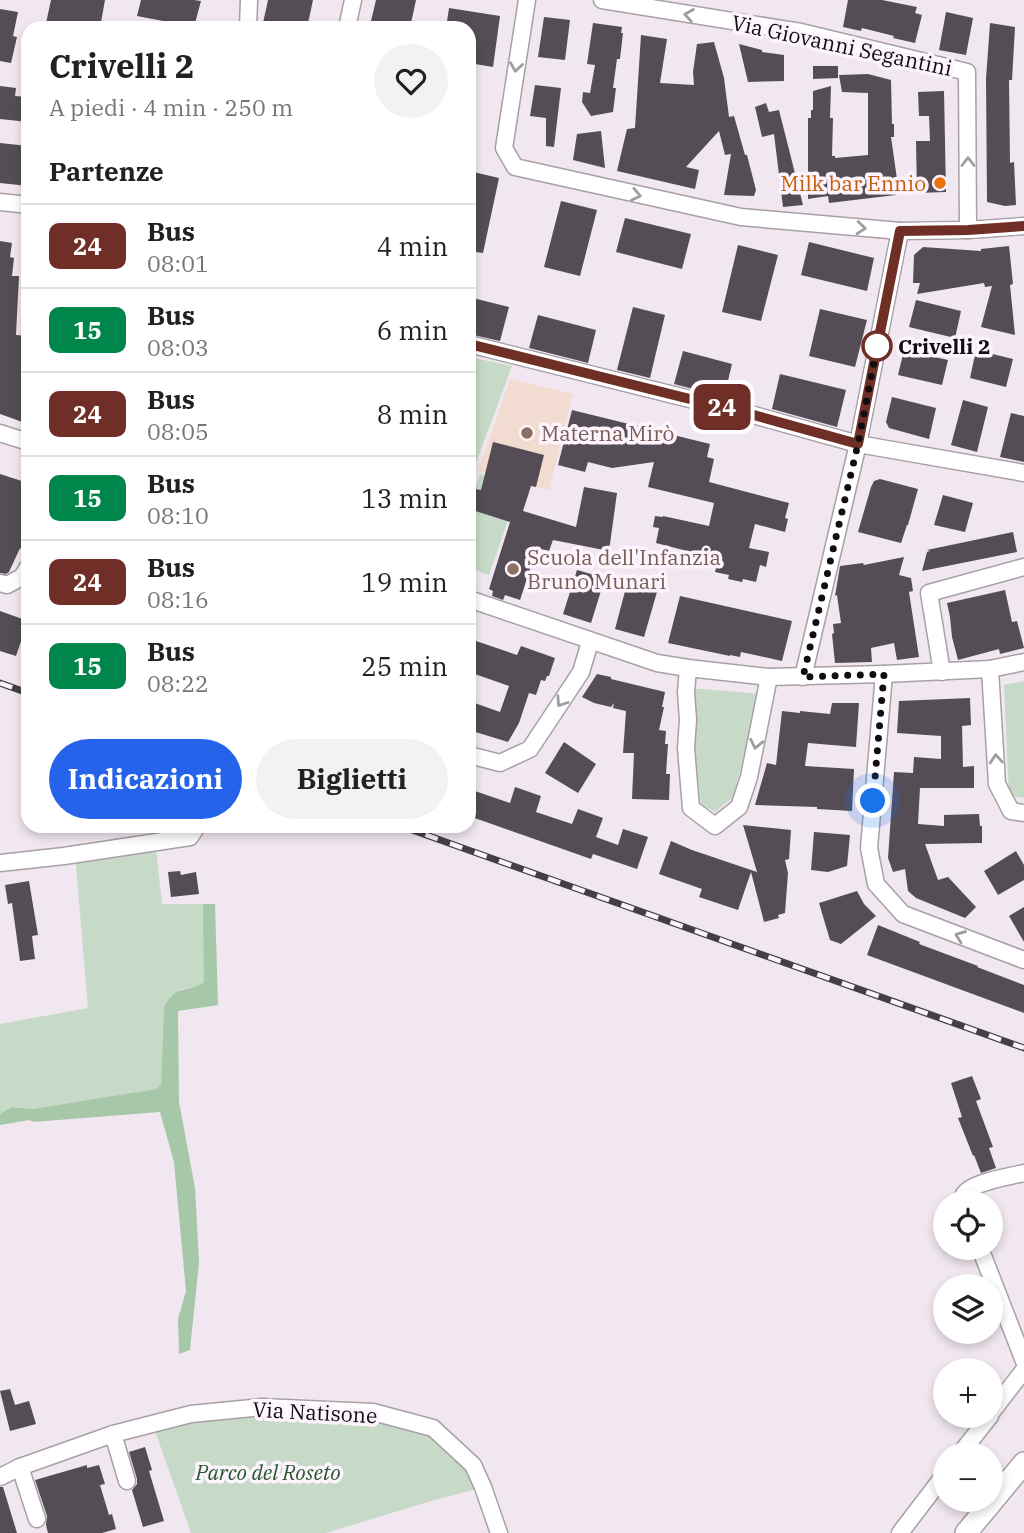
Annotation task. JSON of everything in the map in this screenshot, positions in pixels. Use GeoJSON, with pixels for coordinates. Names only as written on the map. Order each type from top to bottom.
{"type":"FeatureCollection","features":[{"type":"Feature","properties":{"kind":"main road"},"geometry":{"type":"LineString","coordinates":[[966,1533],[1024,1463]]}},
{"type":"Feature","properties":{"kind":"street"},"geometry":{"type":"LineString","coordinates":[[248,21],[249,0]]}},
{"type":"Feature","properties":{"kind":"street"},"geometry":{"type":"LineString","coordinates":[[348,21],[353,0]]}},
{"type":"Feature","properties":{"kind":"street"},"geometry":{"type":"LineString","coordinates":[[527,0],[504,148],[515,167],[741,217],[900,231],[1024,226]]}},
{"type":"Feature","properties":{"kind":"street","name":"Via Giovanni Segantini"},"geometry":{"type":"LineString","coordinates":[[602,0],[801,32],[967,72],[968,230]]}},
{"type":"Feature","properties":{"kind":"street"},"geometry":{"type":"LineString","coordinates":[[0,202],[21,204]]}},
{"type":"Feature","properties":{"kind":"street"},"geometry":{"type":"LineString","coordinates":[[803,677],[858,444],[900,231]]}},
{"type":"Feature","properties":{"kind":"street"},"geometry":{"type":"LineString","coordinates":[[476,346],[750,414],[858,444],[1024,473]]}},
{"type":"Feature","properties":{"kind":"street"},"geometry":{"type":"LineString","coordinates":[[0,433],[21,440]]}},
{"type":"Feature","properties":{"kind":"street"},"geometry":{"type":"LineString","coordinates":[[942,672],[929,593],[1024,567]]}},
{"type":"Feature","properties":{"kind":"street"},"geometry":{"type":"LineString","coordinates":[[0,583],[7,585],[21,578]]}},
{"type":"Feature","properties":{"kind":"street"},"geometry":{"type":"LineString","coordinates":[[476,602],[657,663],[769,677],[942,672],[990,669],[1024,662]]}},
{"type":"Feature","properties":{"kind":"street"},"geometry":{"type":"LineString","coordinates":[[476,757],[499,763],[530,749],[581,672],[590,642]]}},
{"type":"Feature","properties":{"kind":"street"},"geometry":{"type":"LineString","coordinates":[[688,668],[686,748],[691,808],[715,826],[739,807],[749,777],[769,677]]}},
{"type":"Feature","properties":{"kind":"street"},"geometry":{"type":"LineString","coordinates":[[990,669],[997,784],[1011,811],[1024,813]]}},
{"type":"Feature","properties":{"kind":"street"},"geometry":{"type":"LineString","coordinates":[[884,674],[869,848],[876,884],[903,914],[1024,960]]}},
{"type":"Feature","properties":{"kind":"street"},"geometry":{"type":"LineString","coordinates":[[0,863],[64,856],[190,836],[192,833]]}},
{"type":"Feature","properties":{"kind":"street"},"geometry":{"type":"LineString","coordinates":[[967,1190],[979,1184],[1024,1172]]}},
{"type":"Feature","properties":{"kind":"street"},"geometry":{"type":"LineString","coordinates":[[985,1260],[1024,1362]]}},
{"type":"Feature","properties":{"kind":"street"},"geometry":{"type":"LineString","coordinates":[[1003,1398],[1024,1370]]}},
{"type":"Feature","properties":{"kind":"street","name":"Via Natisone"},"geometry":{"type":"LineString","coordinates":[[0,1477],[20,1467],[113,1434],[191,1414],[262,1406],[373,1412],[433,1428],[473,1465],[499,1533]]}},
{"type":"Feature","properties":{"kind":"street"},"geometry":{"type":"LineString","coordinates":[[969,1442],[980,1428]]}},
{"type":"Feature","properties":{"kind":"street"},"geometry":{"type":"LineString","coordinates":[[113,1434],[127,1481]]}},
{"type":"Feature","properties":{"kind":"street"},"geometry":{"type":"LineString","coordinates":[[20,1467],[37,1519]]}},
{"type":"Feature","properties":{"kind":"street"},"geometry":{"type":"LineString","coordinates":[[900,1533],[933,1490]]}},
{"type":"Feature","properties":{"kind":"shaded area","name":"Materna Mirò"},"geometry":{"type":"Polygon","coordinates":[[[510,379],[573,394],[549,490],[478,471],[510,379]]]}},
{"type":"Feature","properties":{"kind":"green space"},"geometry":{"type":"Polygon","coordinates":[[[476,358],[512,366],[476,463],[476,358]]]}},
{"type":"Feature","properties":{"kind":"green space"},"geometry":{"type":"Polygon","coordinates":[[[480,474],[520,486],[489,575],[476,570],[476,486],[480,474]]]}},
{"type":"Feature","properties":{"kind":"green space"},"geometry":{"type":"Polygon","coordinates":[[[1024,681],[1024,798],[1009,796],[1004,685],[1024,681]]]}},
{"type":"Feature","properties":{"kind":"green space"},"geometry":{"type":"Polygon","coordinates":[[[690,688],[761,694],[733,797],[715,812],[701,804],[690,688]]]}},
{"type":"Feature","properties":{"kind":"green space"},"geometry":{"type":"Polygon","coordinates":[[[156,849],[162,904],[203,904],[204,915],[204,982],[197,987],[180,989],[164,1007],[161,1084],[157,1090],[33,1109],[13,1107],[0,1114],[0,1024],[88,1008],[75,855],[156,849]]]}},
{"type":"Feature","properties":{"kind":"green space"},"geometry":{"type":"Polygon","coordinates":[[[203,904],[215,904],[218,1005],[178,1011],[179,1102],[195,1188],[199,1262],[190,1350],[179,1354],[178,1319],[186,1291],[174,1162],[160,1112],[33,1122],[30,1120],[0,1125],[0,1114],[12,1107],[33,1109],[157,1089],[161,1084],[164,1007],[178,991],[204,982],[203,904]]]}},
{"type":"Feature","properties":{"kind":"green space","name":"Parco del Roseto"},"geometry":{"type":"Polygon","coordinates":[[[263,1410],[373,1415],[431,1431],[484,1487],[326,1533],[191,1533],[154,1428],[263,1410]]]}},
{"type":"Feature","properties":{"kind":"building"},"geometry":{"type":"Polygon","coordinates":[[[51,0],[105,0],[101,21],[46,21],[51,0]]]}},
{"type":"Feature","properties":{"kind":"building"},"geometry":{"type":"Polygon","coordinates":[[[141,0],[201,1],[196,21],[163,21],[137,16],[141,0]]]}},
{"type":"Feature","properties":{"kind":"building"},"geometry":{"type":"Polygon","coordinates":[[[268,0],[313,0],[308,21],[263,21],[268,0]]]}},
{"type":"Feature","properties":{"kind":"building"},"geometry":{"type":"Polygon","coordinates":[[[376,0],[416,0],[412,21],[371,21],[376,0]]]}},
{"type":"Feature","properties":{"kind":"building"},"geometry":{"type":"Polygon","coordinates":[[[848,0],[882,0],[917,7],[915,13],[922,15],[915,43],[862,28],[861,31],[843,27],[848,0]]]}},
{"type":"Feature","properties":{"kind":"building"},"geometry":{"type":"Polygon","coordinates":[[[449,8],[500,16],[493,67],[476,64],[476,21],[447,21],[449,8]]]}},
{"type":"Feature","properties":{"kind":"building"},"geometry":{"type":"Polygon","coordinates":[[[0,9],[18,12],[13,36],[17,37],[11,63],[0,61],[0,9]]]}},
{"type":"Feature","properties":{"kind":"building"},"geometry":{"type":"Polygon","coordinates":[[[946,12],[973,18],[966,55],[939,50],[946,12]]]}},
{"type":"Feature","properties":{"kind":"building"},"geometry":{"type":"Polygon","coordinates":[[[544,17],[570,20],[565,60],[538,57],[544,17]]]}},
{"type":"Feature","properties":{"kind":"building"},"geometry":{"type":"Polygon","coordinates":[[[593,23],[622,27],[623,33],[613,88],[616,88],[613,112],[591,116],[582,102],[583,92],[590,93],[595,65],[587,64],[593,23]]]}},
{"type":"Feature","properties":{"kind":"building"},"geometry":{"type":"Polygon","coordinates":[[[990,23],[1015,27],[1012,80],[1009,80],[1010,163],[1014,162],[1016,205],[1005,206],[987,202],[986,79],[990,23]]]}},
{"type":"Feature","properties":{"kind":"building"},"geometry":{"type":"Polygon","coordinates":[[[641,35],[667,39],[660,83],[694,85],[697,44],[714,42],[724,78],[729,117],[734,116],[747,155],[756,190],[754,196],[724,195],[731,154],[725,155],[719,131],[686,167],[699,170],[695,189],[617,171],[627,129],[635,128],[641,35]]]}},
{"type":"Feature","properties":{"kind":"building"},"geometry":{"type":"Polygon","coordinates":[[[739,44],[762,52],[784,55],[784,81],[748,82],[739,44]]]}},
{"type":"Feature","properties":{"kind":"building"},"geometry":{"type":"Polygon","coordinates":[[[813,66],[838,66],[838,78],[813,79],[813,66]]]}},
{"type":"Feature","properties":{"kind":"building"},"geometry":{"type":"Polygon","coordinates":[[[868,74],[891,80],[894,137],[891,137],[899,193],[829,203],[828,196],[808,199],[808,118],[811,118],[813,110],[813,91],[831,86],[832,156],[868,155],[868,93],[842,92],[839,75],[868,74]]]}},
{"type":"Feature","properties":{"kind":"building"},"geometry":{"type":"Polygon","coordinates":[[[535,85],[561,88],[554,147],[546,146],[546,118],[530,116],[535,85]]]}},
{"type":"Feature","properties":{"kind":"building"},"geometry":{"type":"Polygon","coordinates":[[[0,86],[16,88],[15,96],[21,96],[21,121],[0,119],[0,86]]]}},
{"type":"Feature","properties":{"kind":"building"},"geometry":{"type":"Polygon","coordinates":[[[944,91],[946,192],[917,193],[916,141],[930,141],[929,116],[919,116],[918,92],[944,91]]]}},
{"type":"Feature","properties":{"kind":"building"},"geometry":{"type":"Polygon","coordinates":[[[766,103],[769,112],[779,110],[803,205],[783,207],[774,134],[762,137],[755,107],[766,103]]]}},
{"type":"Feature","properties":{"kind":"building"},"geometry":{"type":"Polygon","coordinates":[[[601,131],[605,168],[573,160],[577,134],[601,131]]]}},
{"type":"Feature","properties":{"kind":"building"},"geometry":{"type":"Polygon","coordinates":[[[0,143],[21,145],[21,185],[0,183],[0,143]]]}},
{"type":"Feature","properties":{"kind":"building"},"geometry":{"type":"Polygon","coordinates":[[[476,173],[499,178],[483,253],[476,252],[476,173]]]}},
{"type":"Feature","properties":{"kind":"building"},"geometry":{"type":"Polygon","coordinates":[[[561,201],[597,210],[580,276],[544,267],[561,201]]]}},
{"type":"Feature","properties":{"kind":"building"},"geometry":{"type":"Polygon","coordinates":[[[625,218],[691,234],[682,269],[616,252],[625,218]]]}},
{"type":"Feature","properties":{"kind":"building"},"geometry":{"type":"Polygon","coordinates":[[[0,241],[12,243],[12,276],[19,276],[16,335],[21,335],[21,422],[0,414],[0,241]]]}},
{"type":"Feature","properties":{"kind":"building"},"geometry":{"type":"Polygon","coordinates":[[[809,242],[874,258],[867,291],[801,275],[809,242]]]}},
{"type":"Feature","properties":{"kind":"building"},"geometry":{"type":"Polygon","coordinates":[[[738,245],[778,255],[761,321],[722,312],[738,245]]]}},
{"type":"Feature","properties":{"kind":"building"},"geometry":{"type":"Polygon","coordinates":[[[1009,246],[1015,335],[981,327],[992,286],[985,287],[984,283],[917,294],[920,283],[913,283],[914,255],[923,247],[981,251],[1009,246]]]}},
{"type":"Feature","properties":{"kind":"building"},"geometry":{"type":"Polygon","coordinates":[[[476,299],[509,307],[500,341],[476,336],[476,299]]]}},
{"type":"Feature","properties":{"kind":"building"},"geometry":{"type":"Polygon","coordinates":[[[916,300],[961,311],[955,338],[909,327],[916,300]]]}},
{"type":"Feature","properties":{"kind":"building"},"geometry":{"type":"Polygon","coordinates":[[[633,307],[665,315],[650,378],[617,370],[633,307]]]}},
{"type":"Feature","properties":{"kind":"building"},"geometry":{"type":"Polygon","coordinates":[[[820,309],[867,320],[855,367],[809,356],[820,309]]]}},
{"type":"Feature","properties":{"kind":"building"},"geometry":{"type":"Polygon","coordinates":[[[538,315],[596,330],[588,363],[529,348],[538,315]]]}},
{"type":"Feature","properties":{"kind":"building"},"geometry":{"type":"Polygon","coordinates":[[[904,350],[948,360],[942,385],[898,375],[904,350]]]}},
{"type":"Feature","properties":{"kind":"building"},"geometry":{"type":"Polygon","coordinates":[[[976,350],[1013,359],[1006,387],[970,378],[976,350]]]}},
{"type":"Feature","properties":{"kind":"building"},"geometry":{"type":"Polygon","coordinates":[[[683,351],[732,364],[724,397],[674,384],[683,351]]]}},
{"type":"Feature","properties":{"kind":"building"},"geometry":{"type":"Polygon","coordinates":[[[780,374],[846,390],[837,427],[772,409],[780,374]]]}},
{"type":"Feature","properties":{"kind":"building"},"geometry":{"type":"Polygon","coordinates":[[[892,397],[936,408],[929,439],[889,428],[886,422],[892,397]]]}},
{"type":"Feature","properties":{"kind":"building"},"geometry":{"type":"Polygon","coordinates":[[[963,400],[988,407],[977,452],[951,445],[963,400]]]}},
{"type":"Feature","properties":{"kind":"building"},"geometry":{"type":"Polygon","coordinates":[[[572,410],[710,444],[707,457],[714,459],[709,482],[789,503],[785,532],[755,524],[749,548],[769,552],[766,567],[760,565],[756,582],[728,579],[729,575],[715,572],[717,564],[690,558],[691,552],[656,543],[659,528],[653,527],[655,516],[709,526],[714,503],[648,487],[654,462],[612,468],[588,462],[585,472],[558,465],[572,410]]]}},
{"type":"Feature","properties":{"kind":"building"},"geometry":{"type":"Polygon","coordinates":[[[1011,413],[1024,416],[1024,462],[1000,457],[1011,413]]]}},
{"type":"Feature","properties":{"kind":"building"},"geometry":{"type":"Polygon","coordinates":[[[493,442],[544,455],[536,487],[531,486],[523,511],[576,527],[584,487],[617,493],[609,551],[553,540],[549,551],[537,548],[520,600],[505,595],[503,600],[492,596],[493,591],[489,589],[510,522],[476,511],[476,489],[481,490],[493,442]]]}},
{"type":"Feature","properties":{"kind":"building"},"geometry":{"type":"Polygon","coordinates":[[[0,474],[21,481],[21,549],[9,572],[0,573],[0,474]]]}},
{"type":"Feature","properties":{"kind":"building"},"geometry":{"type":"Polygon","coordinates":[[[880,479],[918,489],[901,543],[858,532],[871,487],[874,481],[880,479]]]}},
{"type":"Feature","properties":{"kind":"building"},"geometry":{"type":"Polygon","coordinates":[[[943,495],[973,503],[965,532],[934,525],[943,495]]]}},
{"type":"Feature","properties":{"kind":"building"},"geometry":{"type":"Polygon","coordinates":[[[1013,532],[1017,552],[922,571],[927,552],[930,551],[927,550],[1013,532]]]}},
{"type":"Feature","properties":{"kind":"building"},"geometry":{"type":"Polygon","coordinates":[[[904,557],[899,575],[911,578],[913,591],[909,592],[919,657],[897,660],[894,643],[871,648],[872,662],[835,663],[832,634],[833,624],[841,623],[837,595],[835,596],[840,566],[864,565],[904,557]]]}},
{"type":"Feature","properties":{"kind":"building"},"geometry":{"type":"Polygon","coordinates":[[[577,570],[605,578],[591,623],[563,614],[577,570]]]}},
{"type":"Feature","properties":{"kind":"building"},"geometry":{"type":"Polygon","coordinates":[[[627,584],[657,592],[644,637],[615,629],[627,584]]]}},
{"type":"Feature","properties":{"kind":"building"},"geometry":{"type":"Polygon","coordinates":[[[1005,590],[1012,622],[1017,621],[1024,648],[1000,654],[999,649],[958,660],[947,603],[1005,590]]]}},
{"type":"Feature","properties":{"kind":"building"},"geometry":{"type":"Polygon","coordinates":[[[680,596],[792,621],[782,661],[741,652],[740,657],[730,656],[668,643],[680,596]]]}},
{"type":"Feature","properties":{"kind":"building"},"geometry":{"type":"Polygon","coordinates":[[[0,611],[21,618],[21,641],[16,656],[0,651],[0,611]]]}},
{"type":"Feature","properties":{"kind":"building"},"geometry":{"type":"Polygon","coordinates":[[[476,641],[517,655],[521,646],[555,658],[549,676],[545,681],[541,680],[536,695],[529,693],[519,723],[508,742],[476,732],[476,703],[500,712],[509,686],[476,674],[476,641]]]}},
{"type":"Feature","properties":{"kind":"building"},"geometry":{"type":"Polygon","coordinates":[[[597,674],[665,692],[659,730],[666,731],[665,744],[668,744],[666,774],[670,774],[669,800],[632,799],[634,753],[623,753],[626,711],[613,708],[614,703],[611,707],[582,697],[597,674]]]}},
{"type":"Feature","properties":{"kind":"building"},"geometry":{"type":"Polygon","coordinates":[[[970,698],[971,725],[962,726],[963,767],[974,766],[974,788],[920,788],[918,824],[944,826],[944,815],[979,814],[982,843],[925,844],[938,880],[948,877],[976,907],[965,918],[916,898],[908,891],[905,869],[893,872],[888,858],[894,772],[913,773],[914,757],[941,759],[941,736],[897,733],[899,701],[970,698]]]}},
{"type":"Feature","properties":{"kind":"building"},"geometry":{"type":"Polygon","coordinates":[[[832,703],[859,703],[856,747],[808,743],[805,766],[854,769],[852,811],[755,805],[767,763],[776,765],[782,711],[830,714],[832,703]]]}},
{"type":"Feature","properties":{"kind":"building"},"geometry":{"type":"Polygon","coordinates":[[[564,742],[596,764],[578,793],[545,773],[564,742]]]}},
{"type":"Feature","properties":{"kind":"building"},"geometry":{"type":"Polygon","coordinates":[[[515,787],[541,796],[536,812],[572,824],[578,809],[603,818],[596,837],[618,845],[623,829],[648,837],[637,869],[593,854],[591,859],[476,818],[476,791],[510,803],[515,787]]]}},
{"type":"Feature","properties":{"kind":"building"},"geometry":{"type":"Polygon","coordinates":[[[743,825],[791,830],[789,859],[785,860],[788,873],[785,913],[778,915],[779,918],[764,922],[751,872],[738,910],[699,897],[702,889],[659,874],[671,841],[757,872],[743,825]]]}},
{"type":"Feature","properties":{"kind":"building"},"geometry":{"type":"Polygon","coordinates":[[[814,832],[850,835],[847,866],[828,872],[811,870],[814,832]]]}},
{"type":"Feature","properties":{"kind":"building"},"geometry":{"type":"Polygon","coordinates":[[[1016,851],[1024,865],[1024,880],[998,895],[984,871],[1016,851]]]}},
{"type":"Feature","properties":{"kind":"building"},"geometry":{"type":"Polygon","coordinates":[[[180,871],[181,875],[196,872],[199,894],[171,897],[168,872],[180,871]]]}},
{"type":"Feature","properties":{"kind":"building"},"geometry":{"type":"Polygon","coordinates":[[[29,881],[38,935],[32,936],[35,959],[20,961],[12,903],[8,904],[5,885],[29,881]]]}},
{"type":"Feature","properties":{"kind":"building"},"geometry":{"type":"Polygon","coordinates":[[[857,891],[864,904],[876,916],[841,944],[830,940],[819,903],[857,891]]]}},
{"type":"Feature","properties":{"kind":"building"},"geometry":{"type":"Polygon","coordinates":[[[1024,907],[1024,942],[1009,916],[1024,907]]]}},
{"type":"Feature","properties":{"kind":"building"},"geometry":{"type":"Polygon","coordinates":[[[878,925],[1024,985],[1024,1013],[867,955],[878,925]]]}},
{"type":"Feature","properties":{"kind":"building"},"geometry":{"type":"Polygon","coordinates":[[[972,1076],[981,1099],[976,1101],[993,1147],[989,1148],[996,1168],[981,1173],[958,1118],[962,1117],[951,1083],[972,1076]]]}},
{"type":"Feature","properties":{"kind":"building"},"geometry":{"type":"Polygon","coordinates":[[[10,1389],[15,1405],[29,1401],[36,1424],[10,1431],[0,1391],[10,1389]]]}},
{"type":"Feature","properties":{"kind":"building"},"geometry":{"type":"Polygon","coordinates":[[[145,1447],[164,1521],[143,1527],[132,1490],[137,1479],[129,1452],[145,1447]]]}},
{"type":"Feature","properties":{"kind":"building"},"geometry":{"type":"Polygon","coordinates":[[[87,1465],[87,1468],[99,1465],[105,1484],[100,1485],[116,1529],[102,1533],[48,1533],[47,1516],[35,1480],[87,1465]]]}},
{"type":"Feature","properties":{"kind":"building"},"geometry":{"type":"Polygon","coordinates":[[[0,1487],[3,1487],[17,1533],[0,1533],[0,1487]]]}},
{"type":"Feature","properties":{"kind":"railway"},"geometry":{"type":"LineString","coordinates":[[0,683],[21,690]]}},
{"type":"Feature","properties":{"kind":"railway"},"geometry":{"type":"LineString","coordinates":[[421,833],[1024,1048]]}},
{"type":"Feature","properties":{"kind":"bus line","name":"24"},"geometry":{"type":"LineString","coordinates":[[476,346],[750,414],[858,444],[900,231],[1024,226]]}},
{"type":"Feature","properties":{"kind":"place","name":"Milk bar Ennio"},"geometry":{"type":"Point","coordinates":[940,183]}},
{"type":"Feature","properties":{"kind":"place","name":"Crivelli 2"},"geometry":{"type":"Point","coordinates":[877,346]}},
{"type":"Feature","properties":{"kind":"place","name":"Materna Mirò"},"geometry":{"type":"Point","coordinates":[527,433]}},
{"type":"Feature","properties":{"kind":"place","name":"Scuola dell'Infanzia Bruno Munari"},"geometry":{"type":"Point","coordinates":[513,569]}},
{"type":"Feature","properties":{"kind":"route"},"geometry":{"type":"LineString","coordinates":[[873,801],[884,674],[803,677],[858,444],[879,337],[877,346]]}}]}
